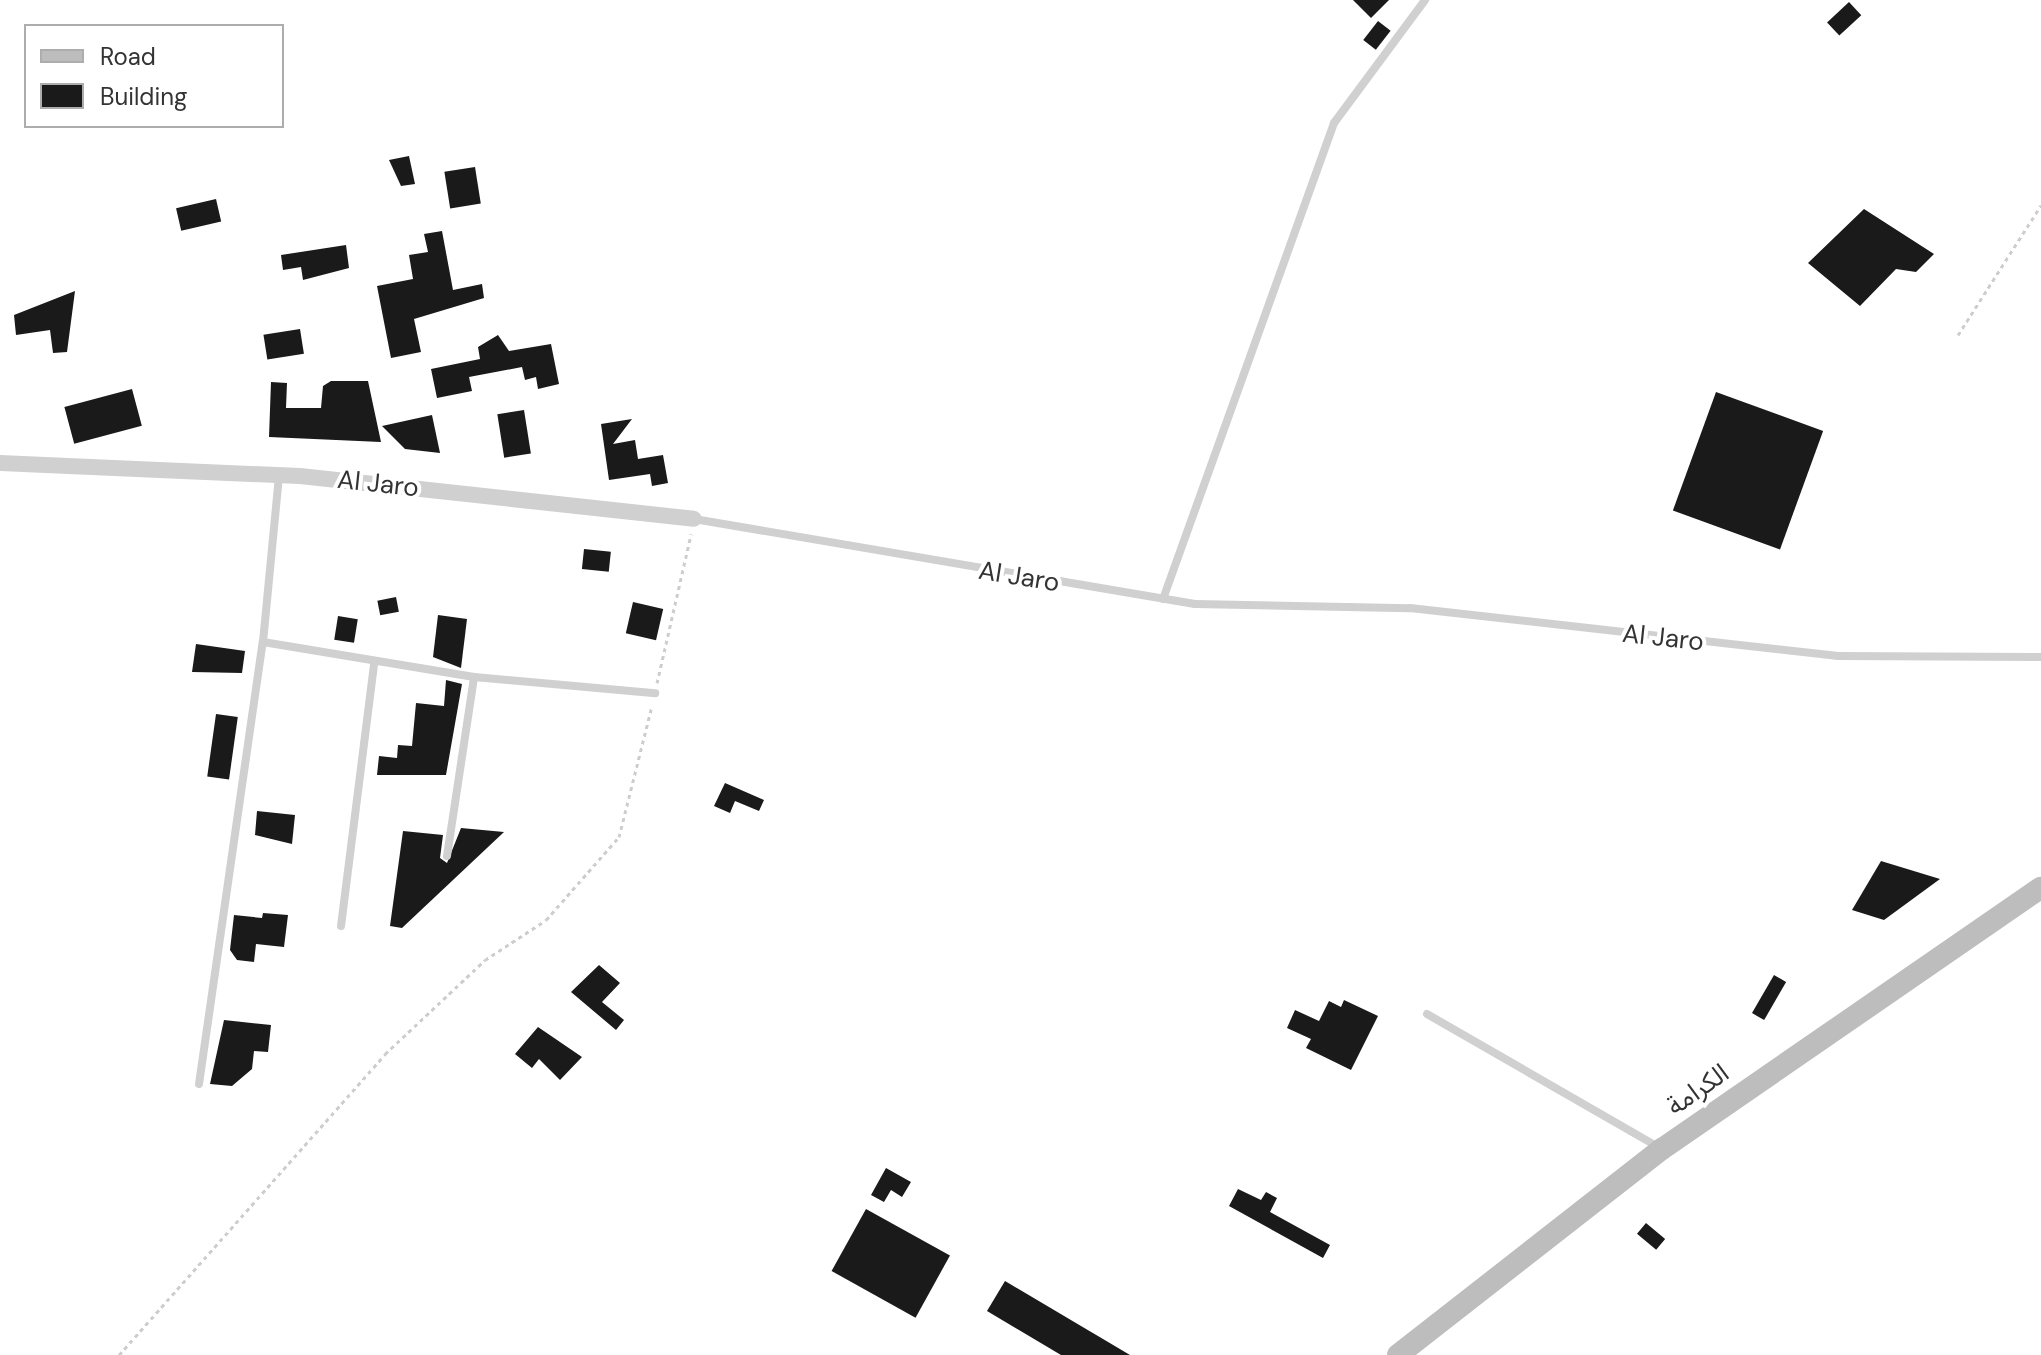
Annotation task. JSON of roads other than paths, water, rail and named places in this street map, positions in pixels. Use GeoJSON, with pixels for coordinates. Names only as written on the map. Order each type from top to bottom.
{"type":"FeatureCollection","features":[{"type":"Feature","properties":{"kind":"main road","name":"الكرامة"},"geometry":{"type":"LineString","coordinates":[[1398,1355],[1662,1149],[2041,888]]}},
{"type":"Feature","properties":{"kind":"street","name":"Al Jaro"},"geometry":{"type":"LineString","coordinates":[[0,463],[279,474],[694,519]]}},
{"type":"Feature","properties":{"kind":"lane"},"geometry":{"type":"LineString","coordinates":[[1163,599],[1334,123],[1425,0]]}},
{"type":"Feature","properties":{"kind":"lane"},"geometry":{"type":"LineString","coordinates":[[199,1084],[263,642],[279,474]]}},
{"type":"Feature","properties":{"kind":"lane","name":"Al Jaro"},"geometry":{"type":"LineString","coordinates":[[694,519],[1163,599],[1410,608],[1838,656],[2041,657]]}},
{"type":"Feature","properties":{"kind":"lane"},"geometry":{"type":"LineString","coordinates":[[263,642],[374,663],[474,677],[655,693]]}},
{"type":"Feature","properties":{"kind":"lane"},"geometry":{"type":"LineString","coordinates":[[341,926],[374,663]]}},
{"type":"Feature","properties":{"kind":"lane"},"geometry":{"type":"LineString","coordinates":[[447,856],[474,677]]}},
{"type":"Feature","properties":{"kind":"lane"},"geometry":{"type":"LineString","coordinates":[[1427,1014],[1662,1149]]}}]}
